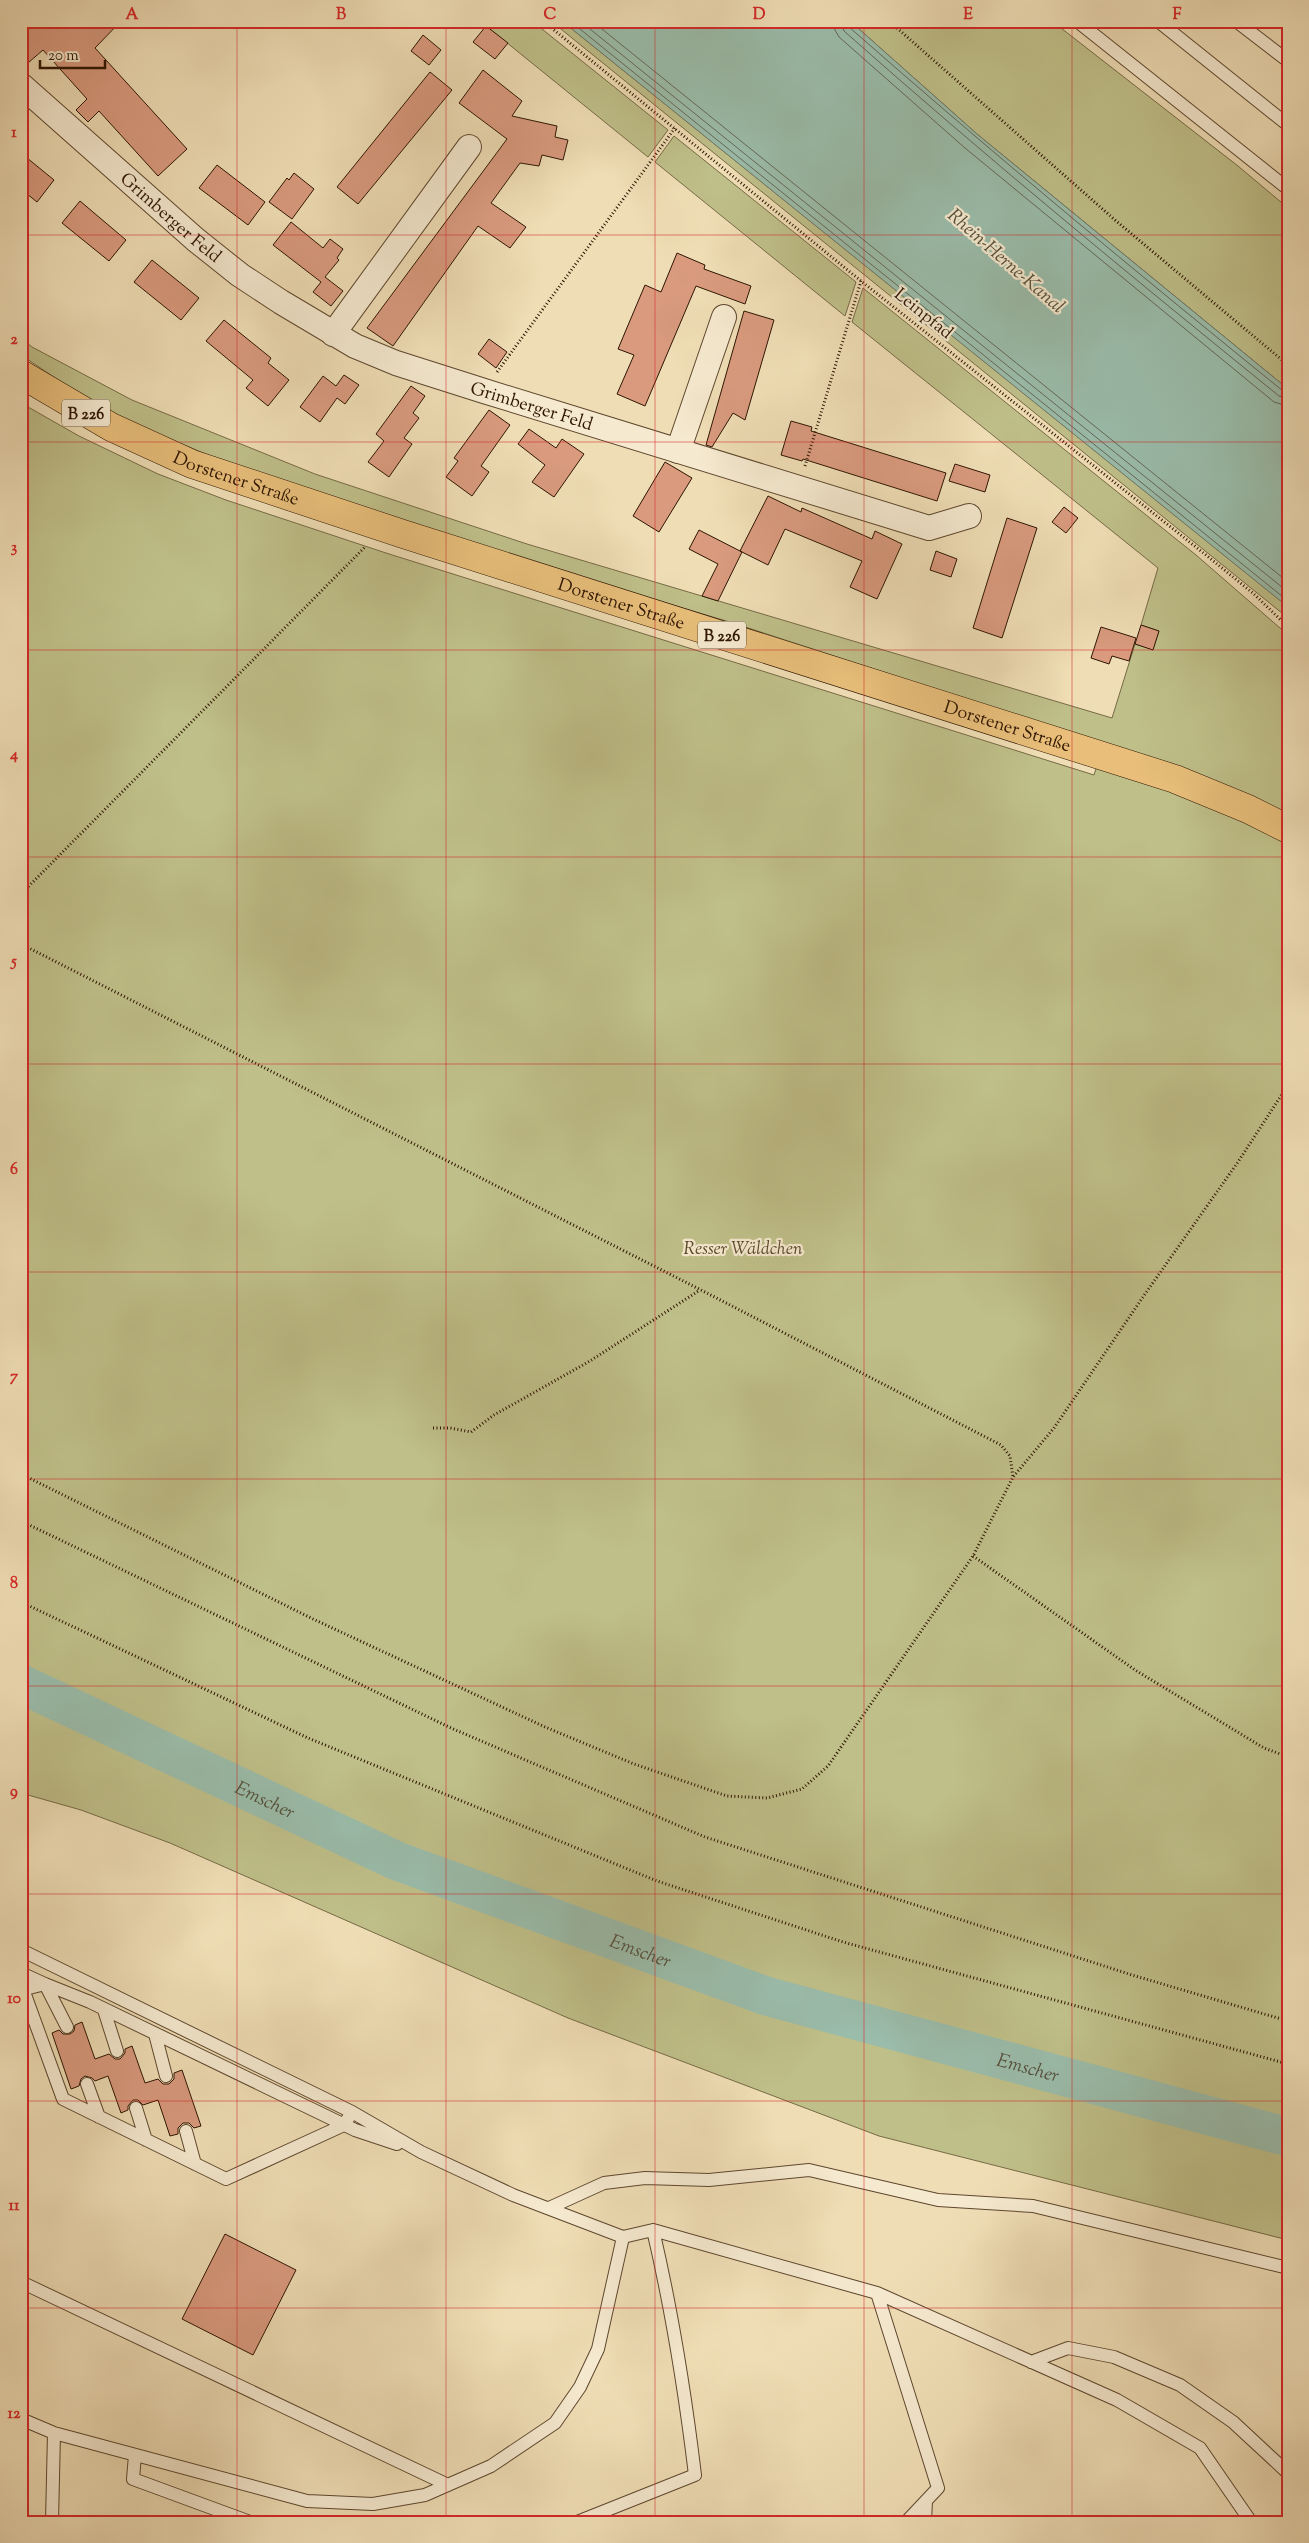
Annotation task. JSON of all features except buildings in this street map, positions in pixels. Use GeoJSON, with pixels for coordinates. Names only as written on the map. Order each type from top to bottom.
{"type":"FeatureCollection","features":[{"type":"Feature","properties":{"kind":"main road","name":"Dorstener Straße"},"geometry":{"type":"LineString","coordinates":[[21,374],[111,427],[192,464],[384,528],[1175,779],[1248,809],[1288,829]]}},
{"type":"Feature","properties":{"kind":"street","name":"Grimberger Feld"},"geometry":{"type":"LineString","coordinates":[[21,85],[218,257],[281,302],[333,334],[377,356],[484,391],[929,528],[969,516]]}},
{"type":"Feature","properties":{"kind":"street"},"geometry":{"type":"LineString","coordinates":[[333,334],[469,147]]}},
{"type":"Feature","properties":{"kind":"street"},"geometry":{"type":"LineString","coordinates":[[678,451],[724,317]]}},
{"type":"Feature","properties":{"kind":"lane"},"geometry":{"type":"LineString","coordinates":[[1077,21],[1288,189]]}},
{"type":"Feature","properties":{"kind":"lane"},"geometry":{"type":"LineString","coordinates":[[1158,21],[1288,125]]}},
{"type":"Feature","properties":{"kind":"lane"},"geometry":{"type":"LineString","coordinates":[[1236,21],[1288,61]]}},
{"type":"Feature","properties":{"kind":"lane"},"geometry":{"type":"LineString","coordinates":[[21,1950],[352,2112],[420,2152]]}},
{"type":"Feature","properties":{"kind":"lane"},"geometry":{"type":"LineString","coordinates":[[21,1973],[104,2010],[344,2125],[420,2152],[513,2195],[623,2237],[653,2230],[877,2294],[1117,2400],[1200,2448],[1251,2522]]}},
{"type":"Feature","properties":{"kind":"lane"},"geometry":{"type":"LineString","coordinates":[[45,1984],[22,1990],[63,2099],[226,2179],[344,2125],[352,2112]]}},
{"type":"Feature","properties":{"kind":"lane"},"geometry":{"type":"LineString","coordinates":[[45,1984],[67,2027]]}},
{"type":"Feature","properties":{"kind":"lane"},"geometry":{"type":"LineString","coordinates":[[104,2010],[117,2051]]}},
{"type":"Feature","properties":{"kind":"lane"},"geometry":{"type":"LineString","coordinates":[[155,2034],[166,2076]]}},
{"type":"Feature","properties":{"kind":"lane"},"geometry":{"type":"LineString","coordinates":[[86,2084],[99,2117]]}},
{"type":"Feature","properties":{"kind":"lane"},"geometry":{"type":"LineString","coordinates":[[136,2108],[146,2140]]}},
{"type":"Feature","properties":{"kind":"lane"},"geometry":{"type":"LineString","coordinates":[[186,2131],[195,2164]]}},
{"type":"Feature","properties":{"kind":"lane"},"geometry":{"type":"LineString","coordinates":[[549,2208],[604,2183],[645,2178],[709,2180],[809,2170],[938,2200],[1033,2206],[1288,2268]]}},
{"type":"Feature","properties":{"kind":"lane"},"geometry":{"type":"LineString","coordinates":[[577,2522],[694,2475],[686,2400],[666,2284],[653,2230]]}},
{"type":"Feature","properties":{"kind":"lane"},"geometry":{"type":"LineString","coordinates":[[21,2419],[54,2433],[308,2500],[372,2504],[425,2495],[491,2466],[555,2423],[580,2388],[598,2349],[623,2237]]}},
{"type":"Feature","properties":{"kind":"lane"},"geometry":{"type":"LineString","coordinates":[[21,2282],[448,2485]]}},
{"type":"Feature","properties":{"kind":"lane"},"geometry":{"type":"LineString","coordinates":[[877,2294],[938,2488],[906,2522]]}},
{"type":"Feature","properties":{"kind":"lane"},"geometry":{"type":"LineString","coordinates":[[1031,2362],[1068,2348],[1114,2358],[1180,2385],[1233,2422],[1288,2473]]}},
{"type":"Feature","properties":{"kind":"lane"},"geometry":{"type":"LineString","coordinates":[[52,2522],[54,2433]]}},
{"type":"Feature","properties":{"kind":"lane"},"geometry":{"type":"LineString","coordinates":[[134,2455],[134,2479],[250,2522]]}},
{"type":"Feature","properties":{"kind":"lane"},"geometry":{"type":"LineString","coordinates":[[925,2522],[926,2501]]}},
{"type":"Feature","properties":{"kind":"path","name":"Leinpfad"},"geometry":{"type":"LineString","coordinates":[[543,21],[861,280],[1226,572],[1288,627]]}},
{"type":"Feature","properties":{"kind":"path"},"geometry":{"type":"LineString","coordinates":[[888,21],[1115,220],[1288,365]]}},
{"type":"Feature","properties":{"kind":"path"},"geometry":{"type":"LineString","coordinates":[[484,391],[676,128]]}},
{"type":"Feature","properties":{"kind":"path"},"geometry":{"type":"LineString","coordinates":[[798,488],[861,280]]}},
{"type":"Feature","properties":{"kind":"path"},"geometry":{"type":"LineString","coordinates":[[21,894],[384,528]]}},
{"type":"Feature","properties":{"kind":"path"},"geometry":{"type":"LineString","coordinates":[[21,944],[1001,1445],[1010,1456],[1013,1477]]}},
{"type":"Feature","properties":{"kind":"path"},"geometry":{"type":"LineString","coordinates":[[21,1474],[313,1619],[545,1727],[634,1764],[727,1796],[768,1798],[802,1789],[828,1766],[972,1556],[1013,1477],[1054,1428],[1238,1162],[1288,1086]]}},
{"type":"Feature","properties":{"kind":"path"},"geometry":{"type":"LineString","coordinates":[[433,1428],[450,1428],[471,1432],[494,1416],[590,1361],[701,1290]]}},
{"type":"Feature","properties":{"kind":"path"},"geometry":{"type":"LineString","coordinates":[[21,1521],[451,1728],[705,1838],[1132,1974],[1288,2020]]}},
{"type":"Feature","properties":{"kind":"path"},"geometry":{"type":"LineString","coordinates":[[972,1556],[1135,1670],[1256,1744],[1288,1757]]}},
{"type":"Feature","properties":{"kind":"path"},"geometry":{"type":"LineString","coordinates":[[21,1602],[308,1738],[657,1881],[843,1942],[1288,2064]]}},
{"type":"Feature","properties":{"kind":"green space"},"geometry":{"type":"Polygon","coordinates":[[[480,21],[532,21],[668,130],[648,157],[480,21]]]}},
{"type":"Feature","properties":{"kind":"green space"},"geometry":{"type":"Polygon","coordinates":[[[551,21],[562,21],[1275,596],[1288,607],[1288,618],[551,21]]]}},
{"type":"Feature","properties":{"kind":"green space"},"geometry":{"type":"Polygon","coordinates":[[[850,21],[1052,21],[1238,166],[1288,208],[1288,389],[977,134],[850,21]]]}},
{"type":"Feature","properties":{"kind":"green space"},"geometry":{"type":"Polygon","coordinates":[[[674,136],[856,282],[845,316],[655,162],[674,136]]]}},
{"type":"Feature","properties":{"kind":"green space","name":"Resser Wäldchen"},"geometry":{"type":"Polygon","coordinates":[[[863,288],[1196,555],[1288,635],[1288,2240],[879,2136],[568,2018],[170,1843],[81,1810],[21,1793],[21,403],[79,436],[158,474],[226,500],[386,553],[1094,775],[1104,744],[733,623],[589,580],[220,460],[134,424],[85,398],[21,355],[21,338],[32,347],[132,400],[315,474],[527,544],[1112,718],[1135,644],[1153,649],[1159,631],[1141,625],[1158,568],[852,322],[863,288]]]}},
{"type":"Feature","properties":{"kind":"water","name":"Rhein-Herne-Kanal"},"geometry":{"type":"Polygon","coordinates":[[[562,21],[850,21],[977,134],[1288,389],[1288,607],[562,21]]]}},
{"type":"Feature","properties":{"kind":"waterway","name":"Emscher"},"geometry":{"type":"LineString","coordinates":[[21,1684],[397,1861],[766,1996],[1288,2137]]}}]}
